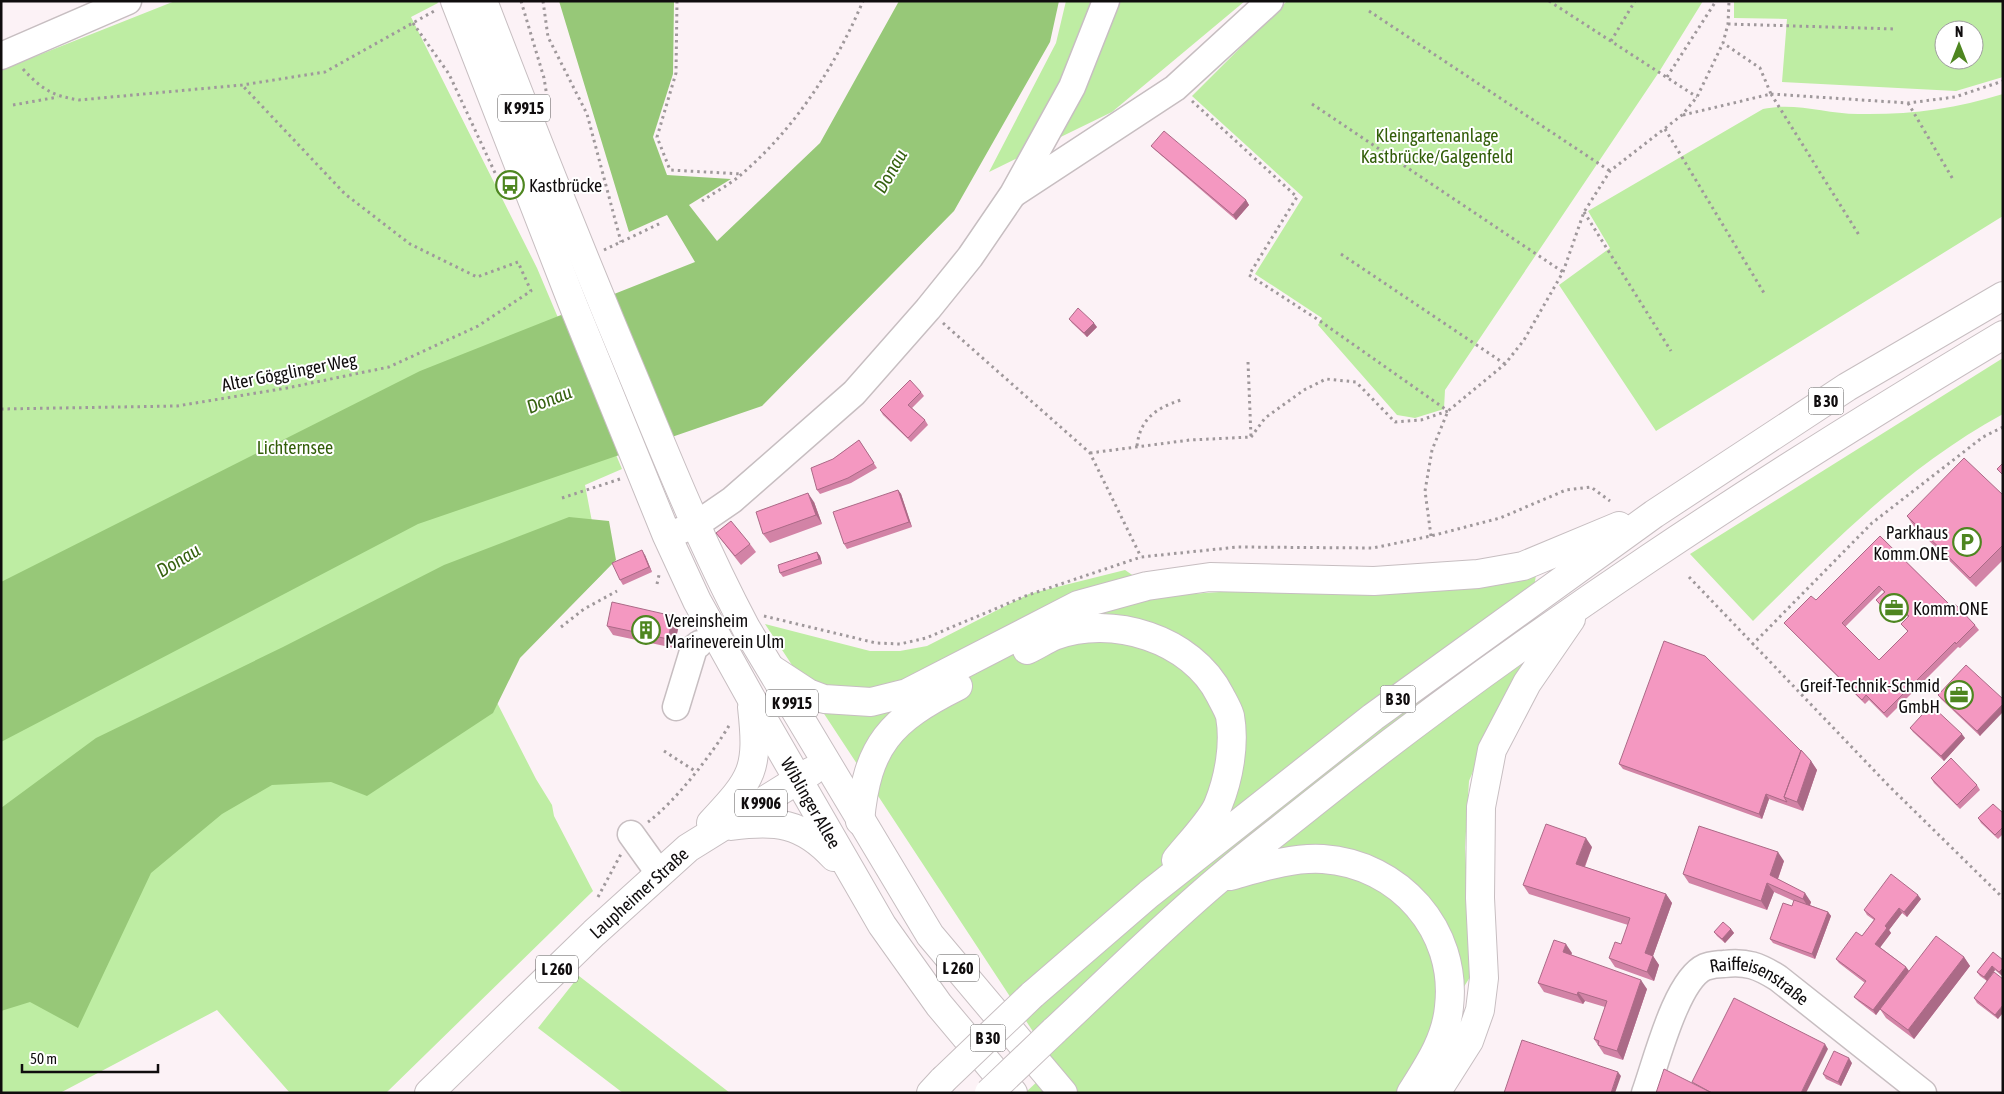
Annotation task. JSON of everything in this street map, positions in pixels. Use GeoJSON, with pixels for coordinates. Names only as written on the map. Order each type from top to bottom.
{"type":"FeatureCollection","features":[{"type":"Feature","properties":{"kind":"main road","name":"K 9915"},"geometry":{"type":"LineString","coordinates":[[483,1],[597,290],[697,524]]}},
{"type":"Feature","properties":{"kind":"main road","name":"Wiblinger Allee"},"geometry":{"type":"LineString","coordinates":[[446,5],[572,302],[667,536],[698,601],[750,698],[882,925],[939,1005],[1013,1093]]}},
{"type":"Feature","properties":{"kind":"main road","name":"B 30"},"geometry":{"type":"LineString","coordinates":[[937,1086],[1032,995],[1149,894],[1373,717],[1654,514],[1847,387],[2003,296]]}},
{"type":"Feature","properties":{"kind":"main road","name":"B 30"},"geometry":{"type":"LineString","coordinates":[[989,1093],[1219,879],[1391,741],[1582,603],[1700,524],[1924,383],[2003,336]]}},
{"type":"Feature","properties":{"kind":"main road"},"geometry":{"type":"LineString","coordinates":[[773,670],[808,693],[824,699],[871,702],[907,692],[1078,605],[1147,586],[1210,577],[1374,581],[1478,574],[1523,566],[1654,514]]}},
{"type":"Feature","properties":{"kind":"main road","name":"Wiblinger Allee"},"geometry":{"type":"LineString","coordinates":[[697,524],[724,587],[756,644],[860,821],[930,935],[1063,1093]]}},
{"type":"Feature","properties":{"kind":"main road"},"geometry":{"type":"LineString","coordinates":[[1436,1093],[1469,1041],[1480,1010],[1484,978],[1480,898],[1481,807],[1492,750],[1527,683],[1582,603]]}},
{"type":"Feature","properties":{"kind":"main road"},"geometry":{"type":"LineString","coordinates":[[860,821],[863,788],[870,766],[882,740],[904,720],[940,695],[1055,636],[1088,630],[1131,630],[1158,639],[1193,659],[1215,685],[1230,714],[1232,749],[1218,807],[1149,894]]}},
{"type":"Feature","properties":{"kind":"main road"},"geometry":{"type":"LineString","coordinates":[[688,848],[739,793],[750,775],[755,756],[750,698]]}},
{"type":"Feature","properties":{"kind":"main road","name":"Laupheimer Straße"},"geometry":{"type":"LineString","coordinates":[[429,1093],[594,933],[688,848],[826,762]]}},
{"type":"Feature","properties":{"kind":"main road","name":"L 260"},"geometry":{"type":"LineString","coordinates":[[724,827],[772,822],[793,826],[825,848],[855,881]]}},
{"type":"Feature","properties":{"kind":"main road"},"geometry":{"type":"LineString","coordinates":[[1219,879],[1266,866],[1298,860],[1321,858],[1346,861],[1364,867],[1405,890],[1422,908],[1443,946],[1448,968],[1449,1008],[1437,1052],[1411,1093]]}},
{"type":"Feature","properties":{"kind":"street"},"geometry":{"type":"LineString","coordinates":[[10,57],[128,1]]}},
{"type":"Feature","properties":{"kind":"street"},"geometry":{"type":"LineString","coordinates":[[667,536],[697,524],[732,500],[854,393],[928,310],[970,257],[1013,194],[1072,87],[1106,1]]}},
{"type":"Feature","properties":{"kind":"street"},"geometry":{"type":"LineString","coordinates":[[1013,194],[1175,88],[1270,1]]}},
{"type":"Feature","properties":{"kind":"street"},"geometry":{"type":"LineString","coordinates":[[676,707],[694,648],[699,644]]}},
{"type":"Feature","properties":{"kind":"street"},"geometry":{"type":"LineString","coordinates":[[631,834],[659,873]]}},
{"type":"Feature","properties":{"kind":"street","name":"Raiffeisenstraße"},"geometry":{"type":"LineString","coordinates":[[1645,1093],[1678,996],[1691,979],[1704,968],[1734,962],[1751,964],[1778,978],[1923,1093]]}},
{"type":"Feature","properties":{"kind":"path"},"geometry":{"type":"LineString","coordinates":[[543,1],[548,37],[587,114],[621,242],[661,223]]}},
{"type":"Feature","properties":{"kind":"path"},"geometry":{"type":"LineString","coordinates":[[677,1],[676,73],[657,137],[670,170],[743,174]]}},
{"type":"Feature","properties":{"kind":"path"},"geometry":{"type":"LineString","coordinates":[[702,201],[743,174],[794,120],[844,41],[863,1]]}},
{"type":"Feature","properties":{"kind":"path"},"geometry":{"type":"LineString","coordinates":[[1549,1],[1697,96]]}},
{"type":"Feature","properties":{"kind":"path"},"geometry":{"type":"LineString","coordinates":[[1611,41],[1635,1]]}},
{"type":"Feature","properties":{"kind":"path"},"geometry":{"type":"LineString","coordinates":[[1667,77],[1716,1]]}},
{"type":"Feature","properties":{"kind":"path"},"geometry":{"type":"LineString","coordinates":[[1251,437],[1265,418],[1304,390],[1326,379],[1356,382],[1395,422],[1420,420],[1448,411],[1505,364],[1524,340],[1564,272],[1584,212],[1610,171],[1682,115],[1697,96],[1723,43],[1728,24],[1730,1]]}},
{"type":"Feature","properties":{"kind":"path"},"geometry":{"type":"LineString","coordinates":[[13,105],[59,97],[79,100],[242,85],[325,72],[446,5]]}},
{"type":"Feature","properties":{"kind":"path"},"geometry":{"type":"LineString","coordinates":[[1369,12],[1610,171]]}},
{"type":"Feature","properties":{"kind":"path"},"geometry":{"type":"LineString","coordinates":[[413,23],[448,74],[500,183]]}},
{"type":"Feature","properties":{"kind":"path"},"geometry":{"type":"LineString","coordinates":[[1728,24],[1896,29]]}},
{"type":"Feature","properties":{"kind":"path"},"geometry":{"type":"LineString","coordinates":[[1723,43],[1760,68],[1771,94],[1859,235]]}},
{"type":"Feature","properties":{"kind":"path"},"geometry":{"type":"LineString","coordinates":[[10,57],[37,84],[59,97]]}},
{"type":"Feature","properties":{"kind":"path"},"geometry":{"type":"LineString","coordinates":[[1682,115],[1771,94],[1908,103],[1955,97],[2003,81]]}},
{"type":"Feature","properties":{"kind":"path","name":"Alter Gögglinger Weg"},"geometry":{"type":"LineString","coordinates":[[1,409],[177,406],[287,388],[389,367],[478,326],[531,291],[518,262],[477,277],[410,244],[345,194],[242,85]]}},
{"type":"Feature","properties":{"kind":"path"},"geometry":{"type":"LineString","coordinates":[[1175,88],[1297,197],[1249,275],[1320,321],[1448,411]]}},
{"type":"Feature","properties":{"kind":"path"},"geometry":{"type":"LineString","coordinates":[[1908,103],[1954,181]]}},
{"type":"Feature","properties":{"kind":"path"},"geometry":{"type":"LineString","coordinates":[[1312,104],[1564,272]]}},
{"type":"Feature","properties":{"kind":"path"},"geometry":{"type":"LineString","coordinates":[[1665,129],[1764,293]]}},
{"type":"Feature","properties":{"kind":"path"},"geometry":{"type":"LineString","coordinates":[[1584,212],[1670,351]]}},
{"type":"Feature","properties":{"kind":"path"},"geometry":{"type":"LineString","coordinates":[[1341,254],[1505,364]]}},
{"type":"Feature","properties":{"kind":"path"},"geometry":{"type":"LineString","coordinates":[[928,310],[1090,452],[1141,557]]}},
{"type":"Feature","properties":{"kind":"path"},"geometry":{"type":"LineString","coordinates":[[1248,362],[1251,437]]}},
{"type":"Feature","properties":{"kind":"path"},"geometry":{"type":"LineString","coordinates":[[1137,446],[1138,433],[1147,419],[1162,406],[1181,400]]}},
{"type":"Feature","properties":{"kind":"path"},"geometry":{"type":"LineString","coordinates":[[1432,536],[1425,491],[1432,450],[1448,411]]}},
{"type":"Feature","properties":{"kind":"path"},"geometry":{"type":"LineString","coordinates":[[1752,645],[1872,523],[1983,437],[2003,427]]}},
{"type":"Feature","properties":{"kind":"path"},"geometry":{"type":"LineString","coordinates":[[1090,452],[1190,440],[1251,437]]}},
{"type":"Feature","properties":{"kind":"path"},"geometry":{"type":"LineString","coordinates":[[562,498],[604,485]]}},
{"type":"Feature","properties":{"kind":"path"},"geometry":{"type":"LineString","coordinates":[[760,615],[876,643],[900,644],[926,638],[1029,594],[1141,557],[1238,547],[1373,548],[1432,536],[1500,518],[1566,490],[1591,486],[1610,500]]}},
{"type":"Feature","properties":{"kind":"path"},"geometry":{"type":"LineString","coordinates":[[1688,577],[1888,786],[2003,898]]}},
{"type":"Feature","properties":{"kind":"path"},"geometry":{"type":"LineString","coordinates":[[561,628],[584,609],[617,591]]}},
{"type":"Feature","properties":{"kind":"path"},"geometry":{"type":"LineString","coordinates":[[664,750],[695,771]]}},
{"type":"Feature","properties":{"kind":"green space","name":"Lichternsee"},"geometry":{"type":"Polygon","coordinates":[[[175,1],[437,1],[438,3],[411,17],[537,268],[622,469],[585,485],[602,574],[489,687],[536,779],[552,805],[554,816],[593,891],[386,1093],[290,1093],[217,1010],[60,1093],[1,1093],[1,70],[175,1]]]}},
{"type":"Feature","properties":{"kind":"green space"},"geometry":{"type":"Polygon","coordinates":[[[1066,1],[1245,1],[1112,112],[989,172],[1056,43],[1066,1]]]}},
{"type":"Feature","properties":{"kind":"green space","name":"Kleingartenanlage Kastbrücke/Galgenfeld"},"geometry":{"type":"Polygon","coordinates":[[[1287,1],[1703,1],[1659,72],[1445,390],[1444,409],[1415,418],[1397,415],[1318,325],[1322,318],[1255,274],[1303,197],[1192,96],[1287,1]]]}},
{"type":"Feature","properties":{"kind":"green space"},"geometry":{"type":"Polygon","coordinates":[[[1734,1],[2003,1],[2003,77],[1956,91],[1782,82],[1787,19],[1734,18],[1734,1]]]}},
{"type":"Feature","properties":{"kind":"green space"},"geometry":{"type":"Polygon","coordinates":[[[2003,94],[2003,216],[1656,431],[1559,285],[1610,248],[1588,211],[1763,109],[1787,107],[1846,113],[1895,113],[1932,110],[1967,104],[2003,94]]]}},
{"type":"Feature","properties":{"kind":"green space"},"geometry":{"type":"Polygon","coordinates":[[[2003,358],[2003,414],[1968,435],[1902,482],[1841,536],[1753,621],[1690,554],[2003,358]]]}},
{"type":"Feature","properties":{"kind":"green space"},"geometry":{"type":"Polygon","coordinates":[[[1537,569],[1521,667],[1507,691],[1469,781],[1465,848],[1472,974],[1397,1093],[1025,1093],[1055,1065],[765,624],[870,651],[900,651],[927,646],[1029,594],[1125,570],[1163,596],[1537,569]]]}},
{"type":"Feature","properties":{"kind":"green space"},"geometry":{"type":"Polygon","coordinates":[[[579,976],[730,1093],[623,1093],[538,1028],[579,976]]]}},
{"type":"Feature","properties":{"kind":"water","name":"Donau"},"geometry":{"type":"Polygon","coordinates":[[[559,1],[674,1],[673,74],[653,137],[667,175],[731,179],[689,205],[717,241],[820,143],[899,1],[1059,1],[1050,42],[954,211],[762,406],[418,524],[1,742],[1,582],[420,371],[695,262],[667,215],[629,232],[559,1]]]}},
{"type":"Feature","properties":{"kind":"water"},"geometry":{"type":"Polygon","coordinates":[[[569,517],[609,521],[616,560],[520,658],[493,713],[367,796],[331,782],[272,785],[222,814],[151,873],[78,1028],[30,1002],[1,1011],[1,808],[96,738],[283,647],[444,565],[569,517]]]}},
{"type":"Feature","properties":{"kind":"building"},"geometry":{"type":"Polygon","coordinates":[[[1164,131],[1246,200],[1233,215],[1151,146],[1164,131]]]}},
{"type":"Feature","properties":{"kind":"building"},"geometry":{"type":"Polygon","coordinates":[[[1078,308],[1094,323],[1084,333],[1069,319],[1078,308]]]}},
{"type":"Feature","properties":{"kind":"building"},"geometry":{"type":"Polygon","coordinates":[[[910,380],[921,392],[908,405],[925,420],[908,438],[880,410],[910,380]]]}},
{"type":"Feature","properties":{"kind":"building"},"geometry":{"type":"Polygon","coordinates":[[[859,440],[874,463],[848,478],[817,490],[811,468],[833,459],[859,440]]]}},
{"type":"Feature","properties":{"kind":"building","name":"Parkhaus Komm.ONE"},"geometry":{"type":"Polygon","coordinates":[[[1964,458],[2003,495],[2003,545],[1970,578],[1907,516],[1964,458]]]}},
{"type":"Feature","properties":{"kind":"building"},"geometry":{"type":"Polygon","coordinates":[[[2003,463],[2003,475],[1997,469],[2003,463]]]}},
{"type":"Feature","properties":{"kind":"building"},"geometry":{"type":"Polygon","coordinates":[[[898,490],[909,522],[844,544],[833,512],[898,490]]]}},
{"type":"Feature","properties":{"kind":"building"},"geometry":{"type":"Polygon","coordinates":[[[808,493],[816,515],[763,534],[756,512],[808,493]]]}},
{"type":"Feature","properties":{"kind":"building"},"geometry":{"type":"Polygon","coordinates":[[[731,521],[750,544],[735,556],[716,533],[731,521]]]}},
{"type":"Feature","properties":{"kind":"building"},"geometry":{"type":"Polygon","coordinates":[[[1880,536],[1952,607],[1955,604],[1975,625],[1956,644],[1955,642],[1884,713],[1866,695],[1862,700],[1784,623],[1811,596],[1816,600],[1880,536]],[[1879,586],[1842,623],[1879,660],[1908,631],[1901,624],[1909,616],[1898,606],[1890,614],[1876,600],[1885,592],[1879,586]]]}},
{"type":"Feature","properties":{"kind":"building"},"geometry":{"type":"Polygon","coordinates":[[[642,550],[649,567],[620,580],[612,563],[642,550]]]}},
{"type":"Feature","properties":{"kind":"building"},"geometry":{"type":"Polygon","coordinates":[[[817,552],[819,559],[780,573],[778,565],[817,552]]]}},
{"type":"Feature","properties":{"kind":"building","name":"Vereinsheim Marineverein Ulm"},"geometry":{"type":"Polygon","coordinates":[[[612,602],[673,616],[668,639],[607,626],[612,602]]]}},
{"type":"Feature","properties":{"kind":"building"},"geometry":{"type":"Polygon","coordinates":[[[1664,641],[1705,656],[1801,751],[1784,797],[1787,802],[1766,794],[1759,814],[1619,764],[1664,641]]]}},
{"type":"Feature","properties":{"kind":"building"},"geometry":{"type":"Polygon","coordinates":[[[1966,665],[2003,699],[2003,704],[1977,731],[1938,695],[1966,665]]]}},
{"type":"Feature","properties":{"kind":"building"},"geometry":{"type":"Polygon","coordinates":[[[1931,705],[1962,734],[1941,756],[1910,728],[1931,705]]]}},
{"type":"Feature","properties":{"kind":"building"},"geometry":{"type":"Polygon","coordinates":[[[1801,750],[1811,761],[1797,802],[1784,797],[1801,750]]]}},
{"type":"Feature","properties":{"kind":"building"},"geometry":{"type":"Polygon","coordinates":[[[1951,758],[1977,785],[1957,805],[1931,778],[1951,758]]]}},
{"type":"Feature","properties":{"kind":"building"},"geometry":{"type":"Polygon","coordinates":[[[1993,804],[2003,813],[2003,827],[1995,835],[1978,818],[1993,804]]]}},
{"type":"Feature","properties":{"kind":"building"},"geometry":{"type":"Polygon","coordinates":[[[1546,824],[1586,838],[1576,864],[1666,894],[1645,953],[1653,956],[1647,972],[1609,958],[1615,942],[1621,944],[1630,918],[1523,885],[1546,824]]]}},
{"type":"Feature","properties":{"kind":"building"},"geometry":{"type":"Polygon","coordinates":[[[1699,826],[1778,852],[1770,875],[1805,893],[1803,899],[1767,883],[1761,901],[1683,874],[1699,826]]]}},
{"type":"Feature","properties":{"kind":"building"},"geometry":{"type":"Polygon","coordinates":[[[1891,874],[1918,895],[1904,912],[1899,908],[1885,926],[1887,928],[1875,944],[1906,967],[1873,1010],[1854,997],[1866,981],[1836,959],[1856,932],[1862,936],[1875,919],[1864,910],[1891,874]]]}},
{"type":"Feature","properties":{"kind":"building"},"geometry":{"type":"Polygon","coordinates":[[[1794,900],[1828,912],[1812,954],[1770,939],[1783,903],[1792,906],[1794,900]]]}},
{"type":"Feature","properties":{"kind":"building"},"geometry":{"type":"Polygon","coordinates":[[[1723,922],[1731,929],[1722,939],[1714,932],[1723,922]]]}},
{"type":"Feature","properties":{"kind":"building"},"geometry":{"type":"Polygon","coordinates":[[[1936,936],[1964,957],[1908,1030],[1880,1009],[1936,936]]]}},
{"type":"Feature","properties":{"kind":"building"},"geometry":{"type":"Polygon","coordinates":[[[1554,940],[1566,944],[1563,952],[1641,980],[1617,1051],[1598,1045],[1599,1041],[1594,1039],[1607,1001],[1578,992],[1577,995],[1538,983],[1554,940]]]}},
{"type":"Feature","properties":{"kind":"building"},"geometry":{"type":"Polygon","coordinates":[[[1993,952],[2003,960],[2003,968],[1999,972],[1992,966],[1984,977],[1977,972],[1993,952]]]}},
{"type":"Feature","properties":{"kind":"building"},"geometry":{"type":"Polygon","coordinates":[[[1994,972],[2003,979],[2003,1005],[1995,1015],[1974,998],[1994,972]]]}},
{"type":"Feature","properties":{"kind":"building"},"geometry":{"type":"Polygon","coordinates":[[[1734,998],[1825,1044],[1801,1093],[1712,1093],[1692,1082],[1734,998]]]}},
{"type":"Feature","properties":{"kind":"building"},"geometry":{"type":"Polygon","coordinates":[[[1522,1040],[1618,1072],[1611,1093],[1504,1093],[1522,1040]]]}},
{"type":"Feature","properties":{"kind":"building"},"geometry":{"type":"Polygon","coordinates":[[[1834,1051],[1849,1058],[1838,1082],[1823,1074],[1834,1051]]]}},
{"type":"Feature","properties":{"kind":"building"},"geometry":{"type":"Polygon","coordinates":[[[1664,1069],[1712,1093],[1656,1093],[1664,1069]]]}},
{"type":"Feature","properties":{"kind":"place","name":"Kastbrücke"},"geometry":{"type":"Point","coordinates":[510,185]}},
{"type":"Feature","properties":{"kind":"place","name":"Parkhaus Komm.ONE"},"geometry":{"type":"Point","coordinates":[1967,542]}},
{"type":"Feature","properties":{"kind":"place","name":"Komm.ONE"},"geometry":{"type":"Point","coordinates":[1894,608]}},
{"type":"Feature","properties":{"kind":"place","name":"Vereinsheim Marineverein Ulm"},"geometry":{"type":"Point","coordinates":[646,630]}},
{"type":"Feature","properties":{"kind":"place","name":"Greif-Technik-Schmid GmbH"},"geometry":{"type":"Point","coordinates":[1959,695]}}]}
